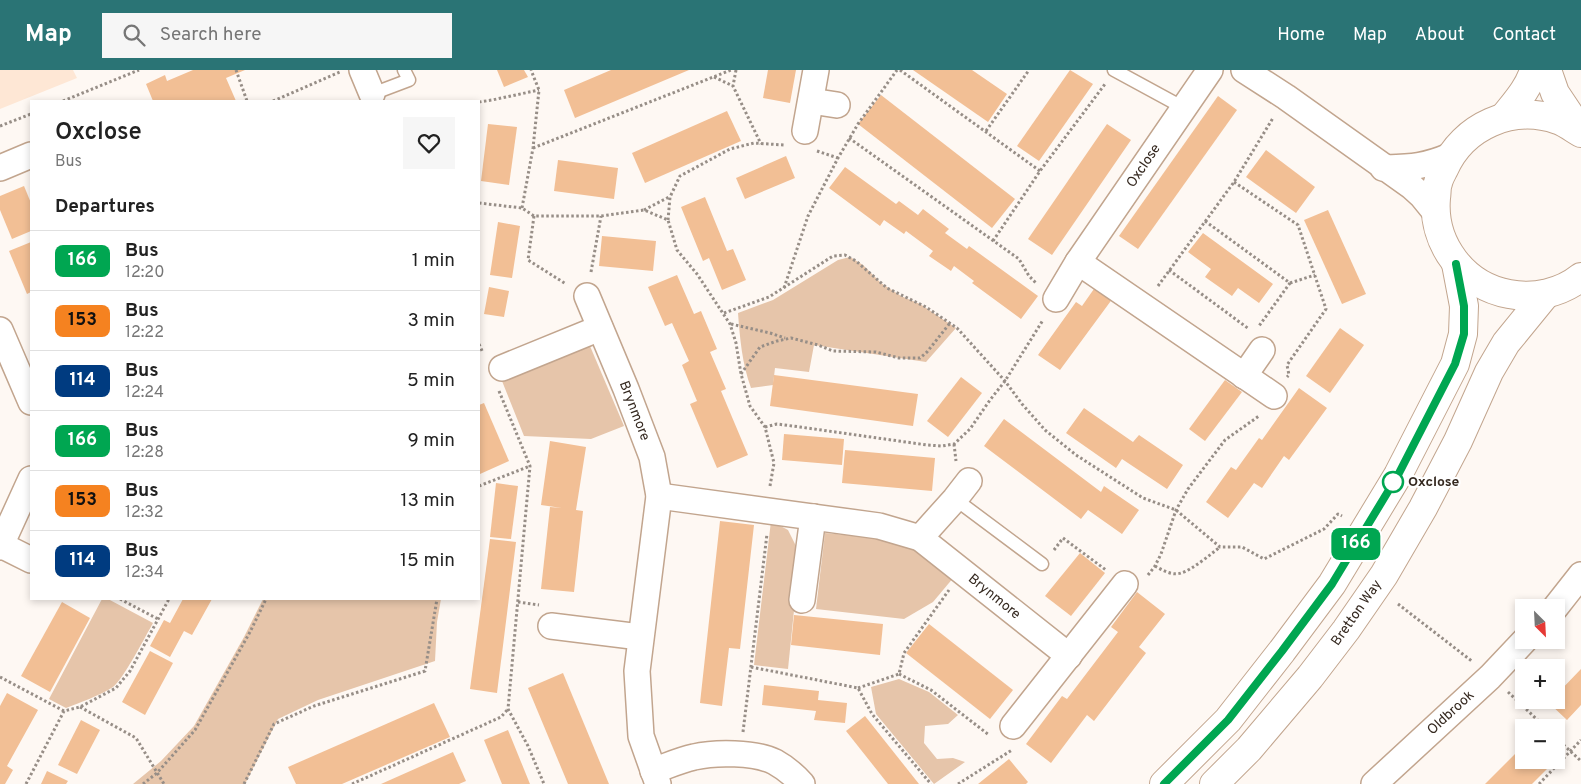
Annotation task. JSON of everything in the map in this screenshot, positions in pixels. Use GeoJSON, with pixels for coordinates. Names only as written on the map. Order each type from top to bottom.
{"type":"FeatureCollection","features":[{"type":"Feature","properties":{"kind":"street"},"geometry":{"type":"LineString","coordinates":[[362,70],[372,94]]}},
{"type":"Feature","properties":{"kind":"street"},"geometry":{"type":"LineString","coordinates":[[802,142],[816,70]]}},
{"type":"Feature","properties":{"kind":"street","name":"Oxclose"},"geometry":{"type":"LineString","coordinates":[[1056,299],[1078,262],[1210,70]]}},
{"type":"Feature","properties":{"kind":"street"},"geometry":{"type":"LineString","coordinates":[[1244,70],[1286,97],[1383,168],[1411,186],[1435,212]]}},
{"type":"Feature","properties":{"kind":"street"},"geometry":{"type":"LineString","coordinates":[[1504,117],[1532,78],[1534,70]]}},
{"type":"Feature","properties":{"kind":"street"},"geometry":{"type":"LineString","coordinates":[[1547,70],[1555,93],[1581,133]]}},
{"type":"Feature","properties":{"kind":"street"},"geometry":{"type":"LineString","coordinates":[[811,101],[837,105]]}},
{"type":"Feature","properties":{"kind":"street"},"geometry":{"type":"LineString","coordinates":[[1568,289],[1521,296],[1497,292],[1475,281],[1456,264],[1442,242],[1435,212],[1438,183],[1450,156],[1464,138],[1483,125],[1504,117],[1531,115],[1558,120],[1581,133]]}},
{"type":"Feature","properties":{"kind":"street"},"geometry":{"type":"LineString","coordinates":[[0,168],[30,155]]}},
{"type":"Feature","properties":{"kind":"street"},"geometry":{"type":"LineString","coordinates":[[1383,168],[1418,167],[1450,156]]}},
{"type":"Feature","properties":{"kind":"street"},"geometry":{"type":"LineString","coordinates":[[1078,262],[1274,396]]}},
{"type":"Feature","properties":{"kind":"street"},"geometry":{"type":"LineString","coordinates":[[1164,784],[1228,720],[1282,651],[1332,584],[1398,475],[1455,364],[1464,334],[1464,306],[1456,264]]}},
{"type":"Feature","properties":{"kind":"street","name":"Bretton Way"},"geometry":{"type":"LineString","coordinates":[[1214,784],[1249,749],[1310,677],[1346,630],[1384,575],[1423,508],[1458,441],[1489,372],[1506,343],[1568,289]]}},
{"type":"Feature","properties":{"kind":"street","name":"Brynmore"},"geometry":{"type":"LineString","coordinates":[[587,296],[652,457],[659,496],[637,671],[641,736],[656,777],[694,757],[716,754],[740,755],[755,756],[774,762],[802,784]]}},
{"type":"Feature","properties":{"kind":"street"},"geometry":{"type":"LineString","coordinates":[[495,371],[600,328]]}},
{"type":"Feature","properties":{"kind":"street"},"geometry":{"type":"LineString","coordinates":[[0,330],[30,400]]}},
{"type":"Feature","properties":{"kind":"street"},"geometry":{"type":"LineString","coordinates":[[1244,376],[1262,350]]}},
{"type":"Feature","properties":{"kind":"street"},"geometry":{"type":"LineString","coordinates":[[30,481],[0,546],[30,560]]}},
{"type":"Feature","properties":{"kind":"street"},"geometry":{"type":"LineString","coordinates":[[920,538],[962,490]]}},
{"type":"Feature","properties":{"kind":"street","name":"Brynmore"},"geometry":{"type":"LineString","coordinates":[[659,496],[880,526],[920,538],[1068,656]]}},
{"type":"Feature","properties":{"kind":"street"},"geometry":{"type":"LineString","coordinates":[[802,600],[813,517]]}},
{"type":"Feature","properties":{"kind":"street"},"geometry":{"type":"LineString","coordinates":[[1562,599],[1581,575]]}},
{"type":"Feature","properties":{"kind":"street"},"geometry":{"type":"LineString","coordinates":[[1003,738],[1125,584]]}},
{"type":"Feature","properties":{"kind":"street"},"geometry":{"type":"LineString","coordinates":[[551,626],[640,637]]}},
{"type":"Feature","properties":{"kind":"street","name":"Oldbrook"},"geometry":{"type":"LineString","coordinates":[[1374,784],[1490,677],[1516,649]]}},
{"type":"Feature","properties":{"kind":"lane"},"geometry":{"type":"LineString","coordinates":[[372,94],[409,80],[404,70]]}},
{"type":"Feature","properties":{"kind":"lane"},"geometry":{"type":"LineString","coordinates":[[1114,70],[1184,108]]}},
{"type":"Feature","properties":{"kind":"lane"},"geometry":{"type":"LineString","coordinates":[[962,490],[1042,564]]}},
{"type":"Feature","properties":{"kind":"path"},"geometry":{"type":"LineString","coordinates":[[65,100],[139,70]]}},
{"type":"Feature","properties":{"kind":"path"},"geometry":{"type":"LineString","coordinates":[[236,70],[247,100]]}},
{"type":"Feature","properties":{"kind":"path"},"geometry":{"type":"LineString","coordinates":[[274,100],[345,70]]}},
{"type":"Feature","properties":{"kind":"path"},"geometry":{"type":"LineString","coordinates":[[522,208],[533,148],[540,90],[531,70]]}},
{"type":"Feature","properties":{"kind":"path"},"geometry":{"type":"LineString","coordinates":[[533,148],[731,70]]}},
{"type":"Feature","properties":{"kind":"path"},"geometry":{"type":"LineString","coordinates":[[736,70],[734,86],[762,144]]}},
{"type":"Feature","properties":{"kind":"path"},"geometry":{"type":"LineString","coordinates":[[784,288],[808,216],[838,158],[849,138],[898,70],[1040,171]]}},
{"type":"Feature","properties":{"kind":"path"},"geometry":{"type":"LineString","coordinates":[[986,131],[1028,70]]}},
{"type":"Feature","properties":{"kind":"path"},"geometry":{"type":"LineString","coordinates":[[993,240],[1040,171],[1114,70]]}},
{"type":"Feature","properties":{"kind":"path"},"geometry":{"type":"LineString","coordinates":[[714,77],[734,86]]}},
{"type":"Feature","properties":{"kind":"path"},"geometry":{"type":"LineString","coordinates":[[480,102],[540,90]]}},
{"type":"Feature","properties":{"kind":"path"},"geometry":{"type":"LineString","coordinates":[[1143,306],[1234,182],[1286,97]]}},
{"type":"Feature","properties":{"kind":"path"},"geometry":{"type":"LineString","coordinates":[[0,126],[30,114]]}},
{"type":"Feature","properties":{"kind":"path"},"geometry":{"type":"LineString","coordinates":[[765,427],[777,424],[942,446],[954,444],[970,429],[1005,381],[1056,299],[1029,276],[1019,259],[849,138]]}},
{"type":"Feature","properties":{"kind":"path"},"geometry":{"type":"LineString","coordinates":[[740,755],[774,463],[765,427],[750,406],[730,324],[697,274],[677,250],[668,220],[670,197],[680,176],[730,149],[754,143],[802,142],[838,158]]}},
{"type":"Feature","properties":{"kind":"path"},"geometry":{"type":"LineString","coordinates":[[480,204],[522,208],[534,216],[601,216],[644,210],[670,197]]}},
{"type":"Feature","properties":{"kind":"path"},"geometry":{"type":"LineString","coordinates":[[644,210],[668,220]]}},
{"type":"Feature","properties":{"kind":"path"},"geometry":{"type":"LineString","coordinates":[[534,216],[528,260],[587,296],[601,216]]}},
{"type":"Feature","properties":{"kind":"path"},"geometry":{"type":"LineString","coordinates":[[1205,221],[1290,283]]}},
{"type":"Feature","properties":{"kind":"path"},"geometry":{"type":"LineString","coordinates":[[724,313],[769,297],[833,256],[845,255],[856,261],[887,288],[926,307],[950,323],[971,342],[1046,430],[1076,455],[1143,498],[1176,510],[1220,547]]}},
{"type":"Feature","properties":{"kind":"path"},"geometry":{"type":"LineString","coordinates":[[1169,270],[1254,332],[1290,283],[1315,275]]}},
{"type":"Feature","properties":{"kind":"path"},"geometry":{"type":"LineString","coordinates":[[730,324],[806,341],[833,351],[876,352],[899,358],[920,358],[950,323]]}},
{"type":"Feature","properties":{"kind":"path"},"geometry":{"type":"LineString","coordinates":[[741,374],[760,347],[786,338]]}},
{"type":"Feature","properties":{"kind":"path"},"geometry":{"type":"LineString","coordinates":[[480,346],[495,371],[530,466],[508,710],[528,746],[544,784]]}},
{"type":"Feature","properties":{"kind":"path"},"geometry":{"type":"LineString","coordinates":[[480,486],[530,466]]}},
{"type":"Feature","properties":{"kind":"path"},"geometry":{"type":"LineString","coordinates":[[1155,566],[1166,572],[1180,573],[1220,547],[1242,547],[1264,559],[1324,529],[1338,514],[1345,518]]}},
{"type":"Feature","properties":{"kind":"path"},"geometry":{"type":"LineString","coordinates":[[1042,564],[1064,538],[1125,584]]}},
{"type":"Feature","properties":{"kind":"path"},"geometry":{"type":"LineString","coordinates":[[899,674],[904,653],[954,584]]}},
{"type":"Feature","properties":{"kind":"path"},"geometry":{"type":"LineString","coordinates":[[122,600],[158,619]]}},
{"type":"Feature","properties":{"kind":"path"},"geometry":{"type":"LineString","coordinates":[[26,784],[64,711],[80,706],[116,688],[130,671],[168,600]]}},
{"type":"Feature","properties":{"kind":"path"},"geometry":{"type":"LineString","coordinates":[[143,784],[157,772],[195,730],[250,632],[266,600]]}},
{"type":"Feature","properties":{"kind":"path"},"geometry":{"type":"LineString","coordinates":[[244,784],[274,724],[314,706],[425,671],[437,600]]}},
{"type":"Feature","properties":{"kind":"path"},"geometry":{"type":"LineString","coordinates":[[1398,604],[1479,666]]}},
{"type":"Feature","properties":{"kind":"path"},"geometry":{"type":"LineString","coordinates":[[751,667],[858,688],[899,674],[931,690],[981,728],[1003,738],[1009,754]]}},
{"type":"Feature","properties":{"kind":"path"},"geometry":{"type":"LineString","coordinates":[[0,677],[64,711]]}},
{"type":"Feature","properties":{"kind":"path"},"geometry":{"type":"LineString","coordinates":[[858,688],[872,714],[930,784]]}},
{"type":"Feature","properties":{"kind":"path"},"geometry":{"type":"LineString","coordinates":[[1504,688],[1537,719]]}},
{"type":"Feature","properties":{"kind":"path"},"geometry":{"type":"LineString","coordinates":[[80,706],[136,738],[164,784]]}},
{"type":"Feature","properties":{"kind":"path"},"geometry":{"type":"LineString","coordinates":[[352,784],[501,717],[508,710]]}},
{"type":"Feature","properties":{"kind":"path"},"geometry":{"type":"LineString","coordinates":[[1539,784],[1581,740]]}},
{"type":"Feature","properties":{"kind":"path"},"geometry":{"type":"LineString","coordinates":[[1565,746],[1581,762]]}},
{"type":"Feature","properties":{"kind":"shaded area"},"geometry":{"type":"Polygon","coordinates":[[[0,70],[73,70],[77,78],[0,109],[0,70]]]}},
{"type":"Feature","properties":{"kind":"shaded area"},"geometry":{"type":"Polygon","coordinates":[[[850,257],[863,265],[881,283],[901,296],[920,304],[956,328],[926,362],[814,345],[809,372],[775,368],[773,385],[751,388],[743,360],[738,313],[773,300],[838,260],[850,257]]]}},
{"type":"Feature","properties":{"kind":"shaded area"},"geometry":{"type":"Polygon","coordinates":[[[587,339],[624,426],[591,439],[524,436],[500,376],[587,339]]]}},
{"type":"Feature","properties":{"kind":"shaded area"},"geometry":{"type":"Polygon","coordinates":[[[771,521],[788,530],[796,546],[798,558],[788,669],[754,665],[771,521]]]}},
{"type":"Feature","properties":{"kind":"shaded area"},"geometry":{"type":"Polygon","coordinates":[[[825,533],[912,541],[954,577],[933,602],[904,619],[816,609],[825,533]]]}},
{"type":"Feature","properties":{"kind":"shaded area"},"geometry":{"type":"Polygon","coordinates":[[[101,600],[110,600],[153,623],[118,682],[113,687],[66,708],[49,699],[101,600]]]}},
{"type":"Feature","properties":{"kind":"shaded area"},"geometry":{"type":"Polygon","coordinates":[[[262,600],[441,600],[437,622],[435,661],[318,700],[278,719],[245,784],[133,784],[161,761],[194,726],[262,600]]]}},
{"type":"Feature","properties":{"kind":"shaded area"},"geometry":{"type":"Polygon","coordinates":[[[899,679],[929,692],[958,715],[948,724],[925,726],[924,743],[937,759],[953,758],[965,762],[934,784],[876,714],[871,687],[899,679]]]}},
{"type":"Feature","properties":{"kind":"building"},"geometry":{"type":"Polygon","coordinates":[[[193,70],[245,70],[226,78],[236,100],[153,100],[146,84],[165,75],[167,81],[193,70]]]}},
{"type":"Feature","properties":{"kind":"building"},"geometry":{"type":"Polygon","coordinates":[[[497,70],[524,70],[528,77],[504,87],[497,70]]]}},
{"type":"Feature","properties":{"kind":"building"},"geometry":{"type":"Polygon","coordinates":[[[611,70],[689,70],[575,118],[564,90],[611,70]]]}},
{"type":"Feature","properties":{"kind":"building"},"geometry":{"type":"Polygon","coordinates":[[[768,70],[796,70],[790,103],[763,98],[768,70]]]}},
{"type":"Feature","properties":{"kind":"building"},"geometry":{"type":"Polygon","coordinates":[[[913,70],[972,70],[1007,94],[988,122],[913,70]]]}},
{"type":"Feature","properties":{"kind":"building"},"geometry":{"type":"Polygon","coordinates":[[[1070,70],[1093,84],[1039,161],[1017,146],[1070,70]]]}},
{"type":"Feature","properties":{"kind":"building"},"geometry":{"type":"Polygon","coordinates":[[[881,95],[1015,199],[992,228],[858,124],[881,95]]]}},
{"type":"Feature","properties":{"kind":"building"},"geometry":{"type":"Polygon","coordinates":[[[1218,96],[1237,110],[1138,249],[1119,236],[1218,96]]]}},
{"type":"Feature","properties":{"kind":"building"},"geometry":{"type":"Polygon","coordinates":[[[727,111],[741,141],[645,183],[632,153],[727,111]]]}},
{"type":"Feature","properties":{"kind":"building"},"geometry":{"type":"Polygon","coordinates":[[[488,124],[517,127],[509,185],[481,181],[488,124]]]}},
{"type":"Feature","properties":{"kind":"building"},"geometry":{"type":"Polygon","coordinates":[[[1107,124],[1131,140],[1052,255],[1028,239],[1107,124]]]}},
{"type":"Feature","properties":{"kind":"building"},"geometry":{"type":"Polygon","coordinates":[[[1266,150],[1315,187],[1296,213],[1246,177],[1266,150]]]}},
{"type":"Feature","properties":{"kind":"building"},"geometry":{"type":"Polygon","coordinates":[[[786,156],[795,178],[745,199],[736,178],[786,156]]]}},
{"type":"Feature","properties":{"kind":"building"},"geometry":{"type":"Polygon","coordinates":[[[558,160],[618,168],[614,199],[554,191],[558,160]]]}},
{"type":"Feature","properties":{"kind":"building"},"geometry":{"type":"Polygon","coordinates":[[[845,167],[896,204],[899,201],[918,215],[923,209],[949,229],[945,233],[967,249],[969,246],[1038,296],[1021,319],[972,283],[974,281],[954,266],[951,271],[929,256],[933,251],[906,231],[904,234],[884,220],[880,226],[829,188],[845,167]]]}},
{"type":"Feature","properties":{"kind":"building"},"geometry":{"type":"Polygon","coordinates":[[[24,186],[30,201],[30,231],[12,239],[0,210],[0,196],[24,186]]]}},
{"type":"Feature","properties":{"kind":"building"},"geometry":{"type":"Polygon","coordinates":[[[705,197],[727,251],[733,249],[746,280],[722,290],[709,258],[703,261],[681,207],[705,197]]]}},
{"type":"Feature","properties":{"kind":"building"},"geometry":{"type":"Polygon","coordinates":[[[1328,210],[1366,294],[1342,304],[1304,220],[1328,210]]]}},
{"type":"Feature","properties":{"kind":"building"},"geometry":{"type":"Polygon","coordinates":[[[498,222],[520,226],[512,278],[490,275],[498,222]]]}},
{"type":"Feature","properties":{"kind":"building"},"geometry":{"type":"Polygon","coordinates":[[[1203,233],[1273,284],[1259,303],[1238,288],[1232,296],[1205,277],[1211,269],[1188,252],[1203,233]]]}},
{"type":"Feature","properties":{"kind":"building"},"geometry":{"type":"Polygon","coordinates":[[[602,236],[656,241],[653,271],[599,266],[602,236]]]}},
{"type":"Feature","properties":{"kind":"building"},"geometry":{"type":"Polygon","coordinates":[[[30,242],[30,292],[27,294],[9,251],[30,242]]]}},
{"type":"Feature","properties":{"kind":"building"},"geometry":{"type":"Polygon","coordinates":[[[677,275],[694,314],[701,311],[717,349],[710,352],[726,389],[721,391],[748,455],[717,468],[690,404],[697,401],[682,365],[689,361],[672,323],[665,326],[648,287],[677,275]]]}},
{"type":"Feature","properties":{"kind":"building"},"geometry":{"type":"Polygon","coordinates":[[[1096,286],[1113,298],[1060,370],[1038,355],[1076,302],[1082,306],[1096,286]]]}},
{"type":"Feature","properties":{"kind":"building"},"geometry":{"type":"Polygon","coordinates":[[[489,287],[509,291],[504,317],[484,314],[489,287]]]}},
{"type":"Feature","properties":{"kind":"building"},"geometry":{"type":"Polygon","coordinates":[[[1340,328],[1364,345],[1330,393],[1306,376],[1340,328]]]}},
{"type":"Feature","properties":{"kind":"building"},"geometry":{"type":"Polygon","coordinates":[[[774,375],[918,394],[913,426],[770,406],[774,375]]]}},
{"type":"Feature","properties":{"kind":"building"},"geometry":{"type":"Polygon","coordinates":[[[961,377],[982,393],[948,437],[927,421],[961,377]]]}},
{"type":"Feature","properties":{"kind":"building"},"geometry":{"type":"Polygon","coordinates":[[[1225,380],[1242,392],[1205,441],[1189,429],[1225,380]]]}},
{"type":"Feature","properties":{"kind":"building"},"geometry":{"type":"Polygon","coordinates":[[[1299,388],[1327,408],[1289,460],[1284,456],[1262,488],[1254,483],[1228,518],[1206,502],[1231,467],[1236,470],[1259,438],[1262,440],[1299,388]]]}},
{"type":"Feature","properties":{"kind":"building"},"geometry":{"type":"Polygon","coordinates":[[[484,403],[509,461],[480,474],[480,405],[484,403]]]}},
{"type":"Feature","properties":{"kind":"building"},"geometry":{"type":"Polygon","coordinates":[[[1084,408],[1133,442],[1139,435],[1183,465],[1167,489],[1122,459],[1116,468],[1066,433],[1084,408]]]}},
{"type":"Feature","properties":{"kind":"building"},"geometry":{"type":"Polygon","coordinates":[[[1004,419],[1101,492],[1104,486],[1139,510],[1122,534],[1088,510],[1081,519],[984,446],[1004,419]]]}},
{"type":"Feature","properties":{"kind":"building"},"geometry":{"type":"Polygon","coordinates":[[[784,434],[844,439],[842,465],[782,460],[784,434]]]}},
{"type":"Feature","properties":{"kind":"building"},"geometry":{"type":"Polygon","coordinates":[[[550,441],[586,447],[576,510],[583,511],[574,592],[541,589],[550,507],[562,508],[541,505],[550,441]]]}},
{"type":"Feature","properties":{"kind":"building"},"geometry":{"type":"Polygon","coordinates":[[[845,450],[935,458],[932,491],[842,483],[845,450]]]}},
{"type":"Feature","properties":{"kind":"building"},"geometry":{"type":"Polygon","coordinates":[[[496,483],[518,486],[511,539],[490,537],[496,483]]]}},
{"type":"Feature","properties":{"kind":"building"},"geometry":{"type":"Polygon","coordinates":[[[720,521],[754,525],[740,649],[729,648],[722,706],[700,703],[720,521]]]}},
{"type":"Feature","properties":{"kind":"building"},"geometry":{"type":"Polygon","coordinates":[[[490,539],[516,542],[497,693],[470,689],[490,539]]]}},
{"type":"Feature","properties":{"kind":"building"},"geometry":{"type":"Polygon","coordinates":[[[1080,553],[1105,573],[1071,616],[1045,596],[1080,553]]]}},
{"type":"Feature","properties":{"kind":"building"},"geometry":{"type":"Polygon","coordinates":[[[1137,592],[1165,614],[1139,647],[1146,653],[1094,721],[1087,715],[1051,763],[1026,744],[1062,696],[1067,699],[1118,632],[1111,627],[1137,592]]]}},
{"type":"Feature","properties":{"kind":"building"},"geometry":{"type":"Polygon","coordinates":[[[182,600],[211,600],[192,635],[184,631],[170,657],[150,646],[164,620],[170,623],[182,600]]]}},
{"type":"Feature","properties":{"kind":"building"},"geometry":{"type":"Polygon","coordinates":[[[62,602],[90,618],[50,692],[21,676],[62,602]]]}},
{"type":"Feature","properties":{"kind":"building"},"geometry":{"type":"Polygon","coordinates":[[[794,615],[883,624],[880,655],[791,645],[794,615]]]}},
{"type":"Feature","properties":{"kind":"building"},"geometry":{"type":"Polygon","coordinates":[[[929,624],[1013,690],[990,719],[906,653],[929,624]]]}},
{"type":"Feature","properties":{"kind":"building"},"geometry":{"type":"Polygon","coordinates":[[[150,651],[173,663],[145,715],[122,702],[150,651]]]}},
{"type":"Feature","properties":{"kind":"building"},"geometry":{"type":"Polygon","coordinates":[[[1581,669],[1581,705],[1567,720],[1555,709],[1565,709],[1565,686],[1581,669]]]}},
{"type":"Feature","properties":{"kind":"building"},"geometry":{"type":"Polygon","coordinates":[[[563,673],[609,784],[568,784],[528,688],[563,673]]]}},
{"type":"Feature","properties":{"kind":"building"},"geometry":{"type":"Polygon","coordinates":[[[764,685],[819,691],[818,700],[847,703],[845,723],[814,720],[816,711],[762,705],[764,685]]]}},
{"type":"Feature","properties":{"kind":"building"},"geometry":{"type":"Polygon","coordinates":[[[7,693],[38,710],[7,766],[13,770],[5,784],[0,784],[0,706],[7,693]]]}},
{"type":"Feature","properties":{"kind":"building"},"geometry":{"type":"Polygon","coordinates":[[[434,703],[450,737],[342,784],[296,784],[288,767],[434,703]]]}},
{"type":"Feature","properties":{"kind":"building"},"geometry":{"type":"Polygon","coordinates":[[[865,716],[919,784],[888,784],[846,731],[865,716]]]}},
{"type":"Feature","properties":{"kind":"building"},"geometry":{"type":"Polygon","coordinates":[[[81,720],[100,730],[77,774],[58,765],[81,720]]]}},
{"type":"Feature","properties":{"kind":"building"},"geometry":{"type":"Polygon","coordinates":[[[508,730],[530,784],[502,784],[484,740],[508,730]]]}},
{"type":"Feature","properties":{"kind":"building"},"geometry":{"type":"Polygon","coordinates":[[[453,752],[466,781],[459,784],[381,784],[453,752]]]}},
{"type":"Feature","properties":{"kind":"building"},"geometry":{"type":"Polygon","coordinates":[[[1515,754],[1515,769],[1547,769],[1532,784],[1485,784],[1515,754]]]}},
{"type":"Feature","properties":{"kind":"building"},"geometry":{"type":"Polygon","coordinates":[[[1009,759],[1028,782],[1026,784],[978,784],[1009,759]]]}},
{"type":"Feature","properties":{"kind":"building"},"geometry":{"type":"Polygon","coordinates":[[[47,771],[68,781],[66,784],[41,784],[47,771]]]}},
{"type":"Feature","properties":{"kind":"bus line","name":"166"},"geometry":{"type":"LineString","coordinates":[[1164,784],[1228,720],[1282,651],[1332,584],[1398,475],[1455,364],[1464,334],[1464,306],[1456,264]]}},
{"type":"Feature","properties":{"kind":"place","name":"Oxclose"},"geometry":{"type":"Point","coordinates":[1393,482]}}]}
